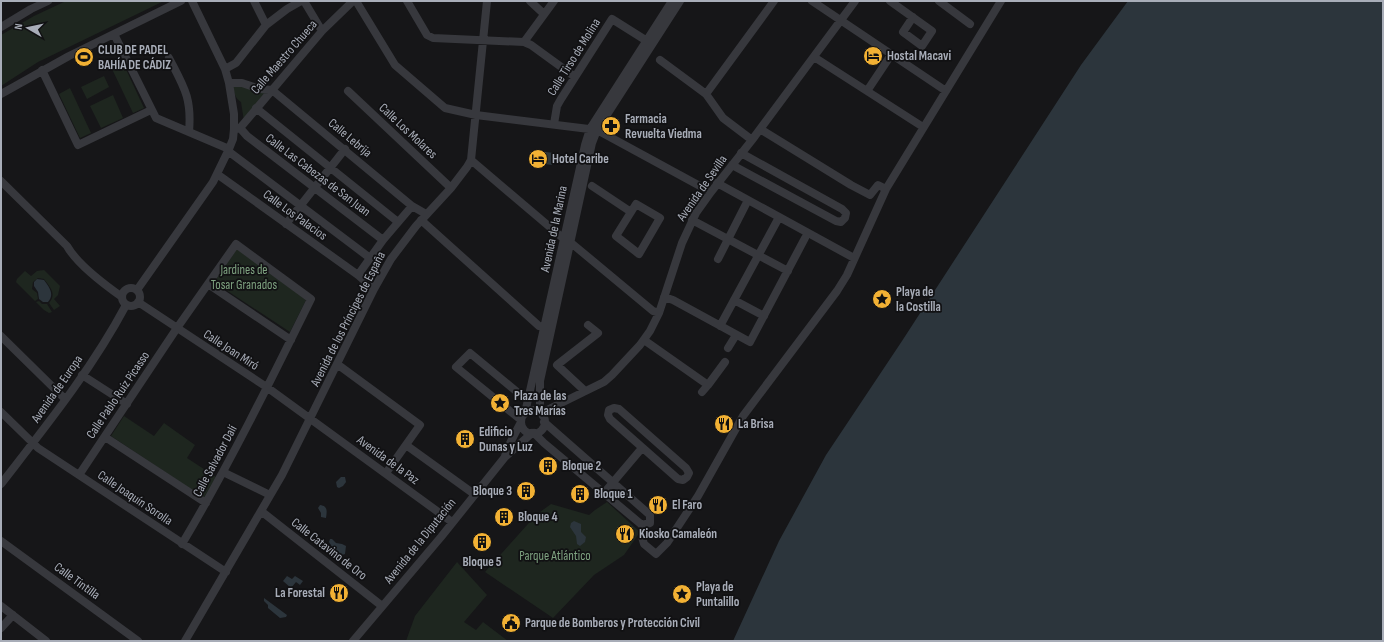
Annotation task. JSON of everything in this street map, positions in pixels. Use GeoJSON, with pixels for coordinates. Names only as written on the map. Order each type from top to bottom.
{"type":"FeatureCollection","features":[{"type":"Feature","properties":{"kind":"street"},"geometry":{"type":"LineString","coordinates":[[2,25],[48,1]]}},
{"type":"Feature","properties":{"kind":"street"},"geometry":{"type":"LineString","coordinates":[[1,94],[42,70],[181,1]]}},
{"type":"Feature","properties":{"kind":"street"},"geometry":{"type":"LineString","coordinates":[[137,290],[217,174],[237,128],[225,69],[192,1]]}},
{"type":"Feature","properties":{"kind":"street"},"geometry":{"type":"LineString","coordinates":[[254,1],[266,25]]}},
{"type":"Feature","properties":{"kind":"street"},"geometry":{"type":"LineString","coordinates":[[225,69],[236,63],[266,25],[287,9],[303,1],[322,31]]}},
{"type":"Feature","properties":{"kind":"street"},"geometry":{"type":"LineString","coordinates":[[355,1],[395,65],[445,108],[476,115],[594,130],[711,192]]}},
{"type":"Feature","properties":{"kind":"street","name":"Calle Maestro Chueca"},"geometry":{"type":"LineString","coordinates":[[237,128],[272,90],[322,31],[355,1]]}},
{"type":"Feature","properties":{"kind":"street"},"geometry":{"type":"LineString","coordinates":[[407,1],[427,35],[433,38],[524,42],[531,45],[575,77]]}},
{"type":"Feature","properties":{"kind":"street","name":"Avenida de los Príncipes de España"},"geometry":{"type":"LineString","coordinates":[[185,641],[270,495],[311,418],[374,289],[391,259],[424,217],[468,167],[471,160],[487,1]]}},
{"type":"Feature","properties":{"kind":"street"},"geometry":{"type":"LineString","coordinates":[[530,1],[544,14]]}},
{"type":"Feature","properties":{"kind":"street"},"geometry":{"type":"LineString","coordinates":[[524,42],[554,1]]}},
{"type":"Feature","properties":{"kind":"street","name":"Avenida de la Marina"},"geometry":{"type":"LineString","coordinates":[[542,417],[540,381],[585,145],[672,1]]}},
{"type":"Feature","properties":{"kind":"street","name":"Avenida de la Marina"},"geometry":{"type":"LineString","coordinates":[[594,130],[680,1]]}},
{"type":"Feature","properties":{"kind":"street"},"geometry":{"type":"LineString","coordinates":[[706,94],[774,1]]}},
{"type":"Feature","properties":{"kind":"street"},"geometry":{"type":"LineString","coordinates":[[812,1],[891,55],[946,90]]}},
{"type":"Feature","properties":{"kind":"street","name":"Avenida de Sevilla"},"geometry":{"type":"LineString","coordinates":[[542,417],[548,410],[602,383],[627,360],[644,340],[659,313],[682,243],[692,220],[711,192],[752,140],[856,1]]}},
{"type":"Feature","properties":{"kind":"street"},"geometry":{"type":"LineString","coordinates":[[890,1],[913,17]]}},
{"type":"Feature","properties":{"kind":"street"},"geometry":{"type":"LineString","coordinates":[[939,1],[970,24]]}},
{"type":"Feature","properties":{"kind":"street"},"geometry":{"type":"LineString","coordinates":[[533,433],[642,525],[644,532],[642,537],[644,544],[656,554],[666,543],[698,496],[743,416],[837,291],[847,275],[886,189],[1001,1]]}},
{"type":"Feature","properties":{"kind":"street","name":"Calle Tirso de Molina"},"geometry":{"type":"LineString","coordinates":[[554,124],[557,106],[612,19],[647,41]]}},
{"type":"Feature","properties":{"kind":"street"},"geometry":{"type":"LineString","coordinates":[[114,34],[156,118],[228,150],[370,258]]}},
{"type":"Feature","properties":{"kind":"street"},"geometry":{"type":"LineString","coordinates":[[867,91],[891,55]]}},
{"type":"Feature","properties":{"kind":"street"},"geometry":{"type":"LineString","coordinates":[[814,57],[923,127]]}},
{"type":"Feature","properties":{"kind":"street"},"geometry":{"type":"LineString","coordinates":[[169,58],[185,89],[189,103],[190,116],[188,132]]}},
{"type":"Feature","properties":{"kind":"street"},"geometry":{"type":"LineString","coordinates":[[660,60],[706,94],[723,118],[752,140]]}},
{"type":"Feature","properties":{"kind":"street"},"geometry":{"type":"LineString","coordinates":[[42,70],[78,145],[151,110]]}},
{"type":"Feature","properties":{"kind":"street"},"geometry":{"type":"LineString","coordinates":[[229,83],[242,83],[260,89],[272,90]]}},
{"type":"Feature","properties":{"kind":"street","name":"Calle Lebrija"},"geometry":{"type":"LineString","coordinates":[[272,90],[412,206],[539,326],[545,327]]}},
{"type":"Feature","properties":{"kind":"street","name":"Calle Los Molares"},"geometry":{"type":"LineString","coordinates":[[348,91],[451,188]]}},
{"type":"Feature","properties":{"kind":"street"},"geometry":{"type":"LineString","coordinates":[[256,108],[398,222]]}},
{"type":"Feature","properties":{"kind":"street","name":"Calle Las Cabezas de San Juan"},"geometry":{"type":"LineString","coordinates":[[237,128],[383,240]]}},
{"type":"Feature","properties":{"kind":"street"},"geometry":{"type":"LineString","coordinates":[[760,129],[851,185],[870,195],[878,185],[886,189]]}},
{"type":"Feature","properties":{"kind":"street"},"geometry":{"type":"LineString","coordinates":[[286,224],[345,149]]}},
{"type":"Feature","properties":{"kind":"street"},"geometry":{"type":"LineString","coordinates":[[732,165],[836,221],[841,222],[845,218],[846,213],[842,209],[741,153]]}},
{"type":"Feature","properties":{"kind":"street"},"geometry":{"type":"LineString","coordinates":[[471,160],[653,311],[659,313]]}},
{"type":"Feature","properties":{"kind":"street","name":"Calle Los Palacios"},"geometry":{"type":"LineString","coordinates":[[217,174],[358,275],[374,289]]}},
{"type":"Feature","properties":{"kind":"street"},"geometry":{"type":"LineString","coordinates":[[1,181],[100,281],[134,305],[138,302],[139,294],[137,290]]}},
{"type":"Feature","properties":{"kind":"street"},"geometry":{"type":"LineString","coordinates":[[718,183],[854,258]]}},
{"type":"Feature","properties":{"kind":"street"},"geometry":{"type":"LineString","coordinates":[[592,186],[631,212]]}},
{"type":"Feature","properties":{"kind":"street"},"geometry":{"type":"LineString","coordinates":[[636,204],[660,218],[639,254],[616,236],[631,212],[636,204]]}},
{"type":"Feature","properties":{"kind":"street"},"geometry":{"type":"LineString","coordinates":[[718,259],[746,204]]}},
{"type":"Feature","properties":{"kind":"street"},"geometry":{"type":"LineString","coordinates":[[358,275],[383,240],[412,206]]}},
{"type":"Feature","properties":{"kind":"street"},"geometry":{"type":"LineString","coordinates":[[692,220],[788,271]]}},
{"type":"Feature","properties":{"kind":"street"},"geometry":{"type":"LineString","coordinates":[[720,326],[777,221]]}},
{"type":"Feature","properties":{"kind":"street"},"geometry":{"type":"LineString","coordinates":[[664,297],[673,300],[750,342],[805,238]]}},
{"type":"Feature","properties":{"kind":"street","name":"Avenida de la Marina"},"geometry":{"type":"LineString","coordinates":[[523,418],[567,240]]}},
{"type":"Feature","properties":{"kind":"street","name":"Calle Pablo Ruiz Picasso"},"geometry":{"type":"LineString","coordinates":[[79,475],[177,328],[236,244],[311,299]]}},
{"type":"Feature","properties":{"kind":"street"},"geometry":{"type":"LineString","coordinates":[[208,284],[291,340]]}},
{"type":"Feature","properties":{"kind":"street"},"geometry":{"type":"LineString","coordinates":[[124,298],[128,288],[137,290]]}},
{"type":"Feature","properties":{"kind":"street","name":"Avenida de Europa"},"geometry":{"type":"LineString","coordinates":[[1,484],[65,399],[116,324],[124,298]]}},
{"type":"Feature","properties":{"kind":"street","name":"Calle Salvador Dalí"},"geometry":{"type":"LineString","coordinates":[[182,544],[206,503],[268,388],[311,299]]}},
{"type":"Feature","properties":{"kind":"street"},"geometry":{"type":"LineString","coordinates":[[734,300],[764,316]]}},
{"type":"Feature","properties":{"kind":"street","name":"Calle Joan Miró"},"geometry":{"type":"LineString","coordinates":[[138,302],[311,418]]}},
{"type":"Feature","properties":{"kind":"street"},"geometry":{"type":"LineString","coordinates":[[585,392],[557,365],[598,333],[588,325]]}},
{"type":"Feature","properties":{"kind":"street"},"geometry":{"type":"LineString","coordinates":[[728,348],[736,335]]}},
{"type":"Feature","properties":{"kind":"street"},"geometry":{"type":"LineString","coordinates":[[1,336],[65,399]]}},
{"type":"Feature","properties":{"kind":"street"},"geometry":{"type":"LineString","coordinates":[[644,340],[708,385]]}},
{"type":"Feature","properties":{"kind":"street"},"geometry":{"type":"LineString","coordinates":[[528,397],[522,396],[470,353],[456,367],[523,418],[524,429],[527,432],[533,433],[541,430],[542,417]]}},
{"type":"Feature","properties":{"kind":"street"},"geometry":{"type":"LineString","coordinates":[[702,392],[725,362]]}},
{"type":"Feature","properties":{"kind":"street"},"geometry":{"type":"LineString","coordinates":[[337,364],[420,425],[386,473]]}},
{"type":"Feature","properties":{"kind":"street"},"geometry":{"type":"LineString","coordinates":[[82,375],[126,404]]}},
{"type":"Feature","properties":{"kind":"street"},"geometry":{"type":"LineString","coordinates":[[614,408],[619,409],[686,468],[689,473],[687,477],[683,480],[678,479],[642,448],[610,419],[608,415],[609,410],[614,408]]}},
{"type":"Feature","properties":{"kind":"street"},"geometry":{"type":"LineString","coordinates":[[523,418],[533,410],[542,417],[650,515],[650,523],[642,525]]}},
{"type":"Feature","properties":{"kind":"street","name":"Calle Joaquín Sorolla"},"geometry":{"type":"LineString","coordinates":[[1,412],[33,443],[226,572]]}},
{"type":"Feature","properties":{"kind":"street","name":"Avenida de la Paz"},"geometry":{"type":"LineString","coordinates":[[311,418],[452,522]]}},
{"type":"Feature","properties":{"kind":"street","name":"Avenida de la Diputación"},"geometry":{"type":"LineString","coordinates":[[505,456],[523,418]]}},
{"type":"Feature","properties":{"kind":"street","name":"Avenida de la Diputación"},"geometry":{"type":"LineString","coordinates":[[353,641],[441,537],[505,456],[533,433]]}},
{"type":"Feature","properties":{"kind":"street"},"geometry":{"type":"LineString","coordinates":[[105,437],[206,503]]}},
{"type":"Feature","properties":{"kind":"street"},"geometry":{"type":"LineString","coordinates":[[406,445],[474,494]]}},
{"type":"Feature","properties":{"kind":"street"},"geometry":{"type":"LineString","coordinates":[[604,493],[642,448]]}},
{"type":"Feature","properties":{"kind":"street"},"geometry":{"type":"LineString","coordinates":[[223,472],[270,495]]}},
{"type":"Feature","properties":{"kind":"street","name":"Calle Catavino de Oro"},"geometry":{"type":"LineString","coordinates":[[261,511],[382,606]]}},
{"type":"Feature","properties":{"kind":"street","name":"Calle Tintilla"},"geometry":{"type":"LineString","coordinates":[[1,541],[138,641]]}},
{"type":"Feature","properties":{"kind":"street"},"geometry":{"type":"LineString","coordinates":[[1,606],[46,641]]}},
{"type":"Feature","properties":{"kind":"street"},"geometry":{"type":"LineString","coordinates":[[1,628],[13,615]]}},
{"type":"Feature","properties":{"kind":"green space"},"geometry":{"type":"Polygon","coordinates":[[[66,1],[164,1],[38,62],[1,86],[1,35],[34,16],[66,1]]]}},
{"type":"Feature","properties":{"kind":"green space"},"geometry":{"type":"Polygon","coordinates":[[[123,63],[144,108],[133,113],[112,69],[123,63]]]}},
{"type":"Feature","properties":{"kind":"green space"},"geometry":{"type":"Polygon","coordinates":[[[104,76],[109,87],[87,99],[81,87],[104,76]]]}},
{"type":"Feature","properties":{"kind":"green space"},"geometry":{"type":"Polygon","coordinates":[[[233,84],[267,93],[244,121],[241,102],[236,97],[233,84]]]}},
{"type":"Feature","properties":{"kind":"green space"},"geometry":{"type":"Polygon","coordinates":[[[70,88],[91,133],[80,138],[59,94],[70,88]]]}},
{"type":"Feature","properties":{"kind":"green space"},"geometry":{"type":"Polygon","coordinates":[[[113,95],[123,118],[101,128],[90,106],[113,95]]]}},
{"type":"Feature","properties":{"kind":"green space","name":"Jardines de Tosar Granados"},"geometry":{"type":"Polygon","coordinates":[[[237,249],[306,300],[290,332],[214,282],[237,249]]]}},
{"type":"Feature","properties":{"kind":"green space"},"geometry":{"type":"Polygon","coordinates":[[[44,270],[60,286],[58,295],[54,299],[60,306],[54,310],[49,303],[53,294],[44,279],[38,278],[33,282],[32,289],[37,293],[38,299],[35,301],[16,282],[25,271],[31,276],[37,271],[44,270]]]}},
{"type":"Feature","properties":{"kind":"green space"},"geometry":{"type":"Polygon","coordinates":[[[39,301],[42,304],[47,304],[52,312],[49,313],[44,310],[36,302],[39,301]]]}},
{"type":"Feature","properties":{"kind":"green space"},"geometry":{"type":"Polygon","coordinates":[[[124,416],[154,436],[164,423],[195,445],[187,458],[216,477],[204,498],[111,436],[124,416]]]}},
{"type":"Feature","properties":{"kind":"green space","name":"Parque Atlántico"},"geometry":{"type":"Polygon","coordinates":[[[607,502],[640,532],[624,555],[594,575],[553,618],[485,572],[536,515],[551,504],[589,515],[607,502]]]}},
{"type":"Feature","properties":{"kind":"green space"},"geometry":{"type":"Polygon","coordinates":[[[457,562],[487,595],[464,622],[476,630],[483,622],[508,641],[406,641],[415,616],[457,562]]]}},
{"type":"Feature","properties":{"kind":"shaded area"},"geometry":{"type":"Polygon","coordinates":[[[1128,1],[1383,1],[1383,641],[733,641],[779,541],[826,455],[902,341],[1081,65],[1128,1]]]}},
{"type":"Feature","properties":{"kind":"shaded area"},"geometry":{"type":"Polygon","coordinates":[[[538,151],[554,153],[560,161],[558,163],[553,163],[552,165],[537,163],[538,151]]]}},
{"type":"Feature","properties":{"kind":"shaded area"},"geometry":{"type":"Polygon","coordinates":[[[37,279],[44,280],[49,288],[51,296],[48,302],[43,302],[39,299],[38,292],[34,286],[34,282],[37,279]]]}},
{"type":"Feature","properties":{"kind":"shaded area"},"geometry":{"type":"Polygon","coordinates":[[[341,477],[345,477],[346,482],[339,488],[337,487],[336,482],[341,477]]]}},
{"type":"Feature","properties":{"kind":"shaded area"},"geometry":{"type":"Polygon","coordinates":[[[320,505],[326,508],[326,518],[321,517],[321,513],[318,508],[320,505]]]}},
{"type":"Feature","properties":{"kind":"shaded area"},"geometry":{"type":"Polygon","coordinates":[[[574,521],[581,524],[581,532],[586,537],[585,542],[580,546],[577,544],[576,536],[570,527],[571,523],[574,521]]]}},
{"type":"Feature","properties":{"kind":"shaded area"},"geometry":{"type":"Polygon","coordinates":[[[330,539],[336,543],[346,546],[345,554],[342,555],[335,552],[329,542],[330,539]]]}},
{"type":"Feature","properties":{"kind":"shaded area"},"geometry":{"type":"Polygon","coordinates":[[[287,576],[292,579],[295,576],[303,581],[300,585],[296,582],[291,588],[283,581],[287,576]]]}},
{"type":"Feature","properties":{"kind":"shaded area"},"geometry":{"type":"Polygon","coordinates":[[[264,598],[287,615],[286,617],[280,618],[268,608],[264,598]]]}},
{"type":"Feature","properties":{"kind":"place","name":"Hostal Macavi"},"geometry":{"type":"Point","coordinates":[873,56]}},
{"type":"Feature","properties":{"kind":"place","name":"CLUB DE PADEL BAHÍA DE CÁDIZ"},"geometry":{"type":"Point","coordinates":[84,57]}},
{"type":"Feature","properties":{"kind":"place","name":"Farmacia Revuelta Viedma"},"geometry":{"type":"Point","coordinates":[611,126]}},
{"type":"Feature","properties":{"kind":"place","name":"Hotel Caribe"},"geometry":{"type":"Point","coordinates":[538,159]}},
{"type":"Feature","properties":{"kind":"place","name":"Playa de la Costilla"},"geometry":{"type":"Point","coordinates":[882,299]}},
{"type":"Feature","properties":{"kind":"place","name":"Plaza de las Tres Marías"},"geometry":{"type":"Point","coordinates":[500,403]}},
{"type":"Feature","properties":{"kind":"place","name":"La Brisa"},"geometry":{"type":"Point","coordinates":[724,424]}},
{"type":"Feature","properties":{"kind":"place","name":"Edificio Dunas y Luz"},"geometry":{"type":"Point","coordinates":[465,439]}},
{"type":"Feature","properties":{"kind":"place","name":"Bloque 2"},"geometry":{"type":"Point","coordinates":[548,466]}},
{"type":"Feature","properties":{"kind":"place","name":"Bloque 3"},"geometry":{"type":"Point","coordinates":[526,491]}},
{"type":"Feature","properties":{"kind":"place","name":"Bloque 1"},"geometry":{"type":"Point","coordinates":[580,494]}},
{"type":"Feature","properties":{"kind":"place","name":"El Faro"},"geometry":{"type":"Point","coordinates":[658,505]}},
{"type":"Feature","properties":{"kind":"place","name":"Bloque 4"},"geometry":{"type":"Point","coordinates":[504,517]}},
{"type":"Feature","properties":{"kind":"place","name":"Kiosko Camaleón"},"geometry":{"type":"Point","coordinates":[625,534]}},
{"type":"Feature","properties":{"kind":"place","name":"Bloque 5"},"geometry":{"type":"Point","coordinates":[482,542]}},
{"type":"Feature","properties":{"kind":"place","name":"La Forestal"},"geometry":{"type":"Point","coordinates":[339,593]}},
{"type":"Feature","properties":{"kind":"place","name":"Playa de Puntalillo"},"geometry":{"type":"Point","coordinates":[682,594]}},
{"type":"Feature","properties":{"kind":"place","name":"Parque de Bomberos y Protección Civil"},"geometry":{"type":"Point","coordinates":[511,623]}}]}
